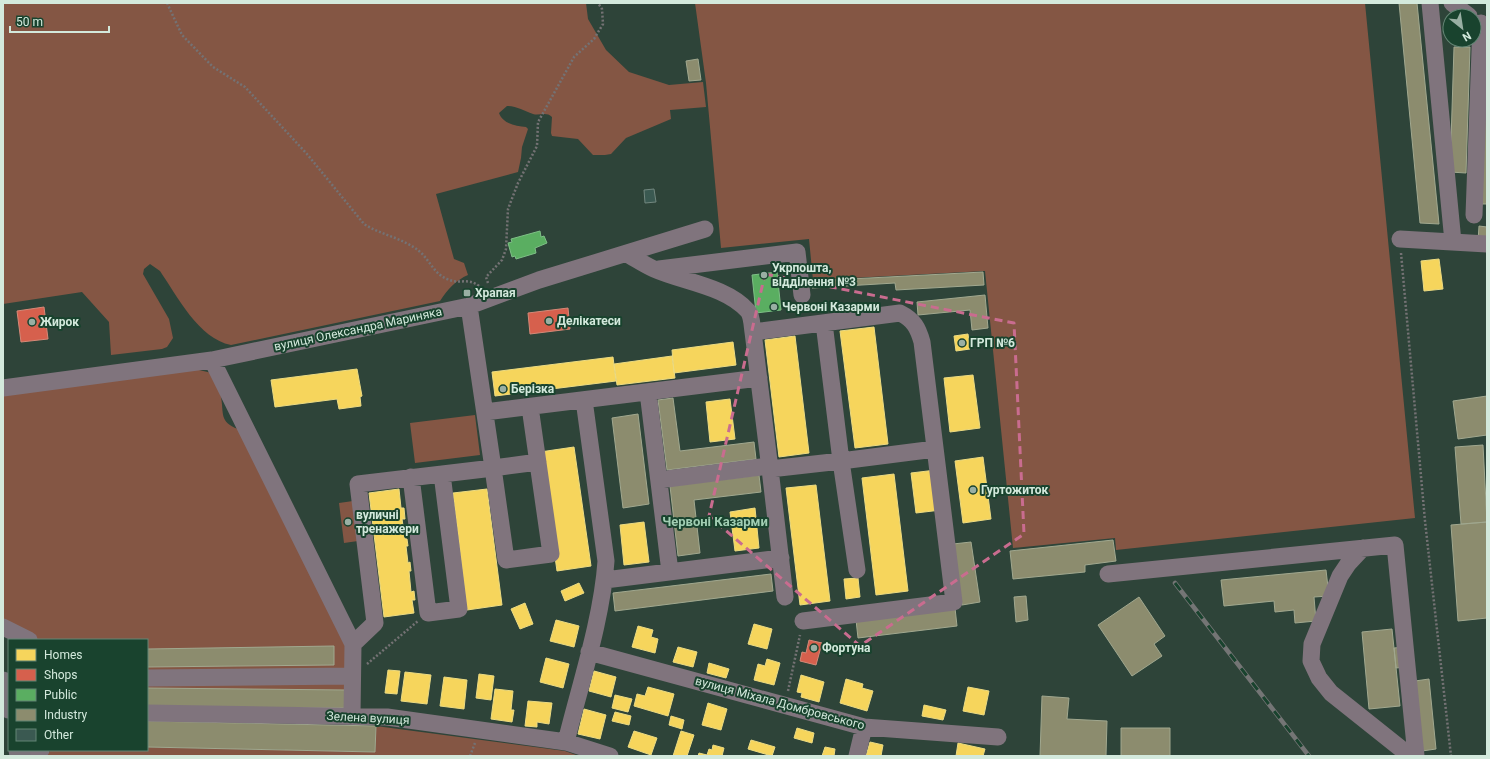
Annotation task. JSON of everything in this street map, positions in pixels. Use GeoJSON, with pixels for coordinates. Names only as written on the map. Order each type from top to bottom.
{"type":"FeatureCollection","features":[{"type":"Feature","properties":{"kind":"main road"},"geometry":{"type":"LineString","coordinates":[[3,682],[8,704]]}},
{"type":"Feature","properties":{"kind":"street"},"geometry":{"type":"LineString","coordinates":[[1430,3],[1453,242]]}},
{"type":"Feature","properties":{"kind":"street"},"geometry":{"type":"LineString","coordinates":[[1450,214],[1481,215],[1478,48]]}},
{"type":"Feature","properties":{"kind":"street","name":"вулиця Олександра Мариняка"},"geometry":{"type":"LineString","coordinates":[[3,388],[212,360],[469,306],[539,280],[704,229]]}},
{"type":"Feature","properties":{"kind":"street"},"geometry":{"type":"LineString","coordinates":[[1400,239],[1487,244]]}},
{"type":"Feature","properties":{"kind":"street"},"geometry":{"type":"LineString","coordinates":[[654,269],[797,252],[802,295]]}},
{"type":"Feature","properties":{"kind":"street"},"geometry":{"type":"LineString","coordinates":[[627,254],[654,269],[693,282],[722,294],[739,303],[750,312],[785,597]]}},
{"type":"Feature","properties":{"kind":"street"},"geometry":{"type":"LineString","coordinates":[[469,306],[486,412],[506,560],[551,554],[530,406]]}},
{"type":"Feature","properties":{"kind":"street"},"geometry":{"type":"LineString","coordinates":[[753,332],[900,313],[912,320],[917,328],[922,342],[954,602],[803,621]]}},
{"type":"Feature","properties":{"kind":"street"},"geometry":{"type":"LineString","coordinates":[[824,323],[841,460],[857,570]]}},
{"type":"Feature","properties":{"kind":"street"},"geometry":{"type":"LineString","coordinates":[[212,360],[353,644],[352,716]]}},
{"type":"Feature","properties":{"kind":"street"},"geometry":{"type":"LineString","coordinates":[[486,412],[759,378]]}},
{"type":"Feature","properties":{"kind":"street"},"geometry":{"type":"LineString","coordinates":[[648,392],[670,572]]}},
{"type":"Feature","properties":{"kind":"street"},"geometry":{"type":"LineString","coordinates":[[566,742],[589,652],[605,580],[606,561],[584,400]]}},
{"type":"Feature","properties":{"kind":"street"},"geometry":{"type":"LineString","coordinates":[[659,480],[935,449]]}},
{"type":"Feature","properties":{"kind":"street"},"geometry":{"type":"LineString","coordinates":[[353,644],[375,623],[358,484],[538,462]]}},
{"type":"Feature","properties":{"kind":"street"},"geometry":{"type":"LineString","coordinates":[[411,477],[428,613],[459,609],[442,474]]}},
{"type":"Feature","properties":{"kind":"street"},"geometry":{"type":"LineString","coordinates":[[1108,574],[1395,545],[1416,756]]}},
{"type":"Feature","properties":{"kind":"street"},"geometry":{"type":"LineString","coordinates":[[1363,548],[1348,564],[1340,576],[1312,644],[1311,661],[1319,678],[1331,693],[1410,756]]}},
{"type":"Feature","properties":{"kind":"street"},"geometry":{"type":"LineString","coordinates":[[605,580],[781,558]]}},
{"type":"Feature","properties":{"kind":"street"},"geometry":{"type":"LineString","coordinates":[[3,627],[27,639]]}},
{"type":"Feature","properties":{"kind":"street","name":"вулиця Міхала Домбровського"},"geometry":{"type":"LineString","coordinates":[[589,652],[864,727],[998,738]]}},
{"type":"Feature","properties":{"kind":"street"},"geometry":{"type":"LineString","coordinates":[[148,678],[352,676]]}},
{"type":"Feature","properties":{"kind":"street","name":"Зелена вулиця"},"geometry":{"type":"LineString","coordinates":[[148,713],[387,717],[566,742],[610,756]]}},
{"type":"Feature","properties":{"kind":"street"},"geometry":{"type":"LineString","coordinates":[[857,756],[864,727]]}},
{"type":"Feature","properties":{"kind":"path"},"geometry":{"type":"LineString","coordinates":[[167,3],[182,35],[213,67],[245,87],[307,154],[364,224],[375,231],[410,245],[419,251],[436,272],[447,280],[471,281],[491,298]]}},
{"type":"Feature","properties":{"kind":"path"},"geometry":{"type":"LineString","coordinates":[[491,298],[486,277],[502,260],[506,249],[508,209],[518,183],[537,146],[538,122],[574,57],[594,39],[604,24],[602,9],[598,3]]}},
{"type":"Feature","properties":{"kind":"path"},"geometry":{"type":"LineString","coordinates":[[1400,239],[1424,515],[1450,756]]}},
{"type":"Feature","properties":{"kind":"path"},"geometry":{"type":"LineString","coordinates":[[352,676],[428,613]]}},
{"type":"Feature","properties":{"kind":"path"},"geometry":{"type":"LineString","coordinates":[[784,705],[803,621]]}},
{"type":"Feature","properties":{"kind":"highlighted area"},"geometry":{"type":"Polygon","coordinates":[[[765,274],[1014,323],[1024,534],[860,646],[709,516],[765,274]]]}},
{"type":"Feature","properties":{"kind":"shaded area"},"geometry":{"type":"Polygon","coordinates":[[[3,3],[586,3],[588,19],[606,50],[629,72],[669,85],[703,82],[706,107],[670,110],[671,119],[626,138],[611,154],[593,155],[578,139],[552,136],[552,117],[550,115],[533,114],[507,106],[499,113],[501,117],[510,124],[526,127],[528,129],[522,147],[518,172],[436,194],[454,259],[464,263],[468,275],[452,286],[440,301],[231,345],[219,341],[199,326],[181,304],[160,271],[150,264],[144,269],[143,274],[169,319],[173,338],[167,347],[162,349],[111,355],[109,322],[82,292],[3,304],[3,3]]]}},
{"type":"Feature","properties":{"kind":"shaded area"},"geometry":{"type":"Polygon","coordinates":[[[695,3],[1365,3],[1415,518],[1116,550],[1115,538],[1013,548],[985,271],[813,280],[809,239],[721,248],[706,83],[695,3]]]}},
{"type":"Feature","properties":{"kind":"shaded area"},"geometry":{"type":"Polygon","coordinates":[[[190,368],[212,373],[219,388],[225,420],[238,429],[348,642],[347,708],[148,707],[148,639],[36,639],[14,626],[3,622],[3,396],[190,368]]]}},
{"type":"Feature","properties":{"kind":"shaded area"},"geometry":{"type":"Polygon","coordinates":[[[475,415],[480,455],[415,463],[410,423],[475,415]]]}},
{"type":"Feature","properties":{"kind":"shaded area","name":"вуличні тренажери"},"geometry":{"type":"Polygon","coordinates":[[[353,501],[358,541],[344,543],[339,503],[353,501]]]}},
{"type":"Feature","properties":{"kind":"shaded area"},"geometry":{"type":"Polygon","coordinates":[[[376,726],[565,751],[579,756],[45,756],[50,751],[148,751],[148,747],[375,752],[376,726]]]}},
{"type":"Feature","properties":{"kind":"building: Homes"},"geometry":{"type":"Polygon","coordinates":[[[1439,259],[1443,289],[1424,291],[1421,261],[1439,259]]]}},
{"type":"Feature","properties":{"kind":"building: Homes"},"geometry":{"type":"Polygon","coordinates":[[[874,327],[888,444],[855,448],[840,331],[874,327]]]}},
{"type":"Feature","properties":{"kind":"building: Homes","name":"ГРП №6"},"geometry":{"type":"Polygon","coordinates":[[[968,334],[970,349],[956,351],[954,336],[968,334]]]}},
{"type":"Feature","properties":{"kind":"building: Homes"},"geometry":{"type":"Polygon","coordinates":[[[795,336],[809,453],[779,457],[765,340],[795,336]]]}},
{"type":"Feature","properties":{"kind":"building: Homes"},"geometry":{"type":"Polygon","coordinates":[[[733,342],[736,365],[674,373],[672,350],[733,342]]]}},
{"type":"Feature","properties":{"kind":"building: Homes"},"geometry":{"type":"Polygon","coordinates":[[[672,356],[675,378],[617,385],[614,364],[672,356]]]}},
{"type":"Feature","properties":{"kind":"building: Homes"},"geometry":{"type":"Polygon","coordinates":[[[613,357],[616,381],[495,396],[492,372],[613,357]]]}},
{"type":"Feature","properties":{"kind":"building: Homes"},"geometry":{"type":"Polygon","coordinates":[[[357,369],[362,396],[360,397],[361,406],[339,409],[337,399],[275,407],[271,380],[357,369]]]}},
{"type":"Feature","properties":{"kind":"building: Homes"},"geometry":{"type":"Polygon","coordinates":[[[973,375],[980,428],[950,432],[944,378],[973,375]]]}},
{"type":"Feature","properties":{"kind":"building: Homes"},"geometry":{"type":"Polygon","coordinates":[[[730,399],[735,439],[710,442],[706,402],[730,399]]]}},
{"type":"Feature","properties":{"kind":"building: Homes"},"geometry":{"type":"Polygon","coordinates":[[[574,447],[591,566],[557,571],[540,452],[574,447]]]}},
{"type":"Feature","properties":{"kind":"building: Homes","name":"Гуртожиток"},"geometry":{"type":"Polygon","coordinates":[[[983,457],[991,519],[963,523],[955,461],[983,457]]]}},
{"type":"Feature","properties":{"kind":"building: Homes"},"geometry":{"type":"Polygon","coordinates":[[[936,470],[941,510],[916,513],[911,473],[936,470]]]}},
{"type":"Feature","properties":{"kind":"building: Homes"},"geometry":{"type":"Polygon","coordinates":[[[894,474],[908,591],[876,595],[862,478],[894,474]]]}},
{"type":"Feature","properties":{"kind":"building: Homes"},"geometry":{"type":"Polygon","coordinates":[[[816,485],[830,601],[800,605],[786,488],[816,485]]]}},
{"type":"Feature","properties":{"kind":"building: Homes"},"geometry":{"type":"Polygon","coordinates":[[[399,489],[401,508],[404,508],[405,519],[402,519],[405,539],[407,539],[408,546],[406,546],[408,563],[410,562],[411,571],[409,571],[411,592],[414,591],[415,600],[412,600],[414,613],[384,617],[369,493],[399,489]]]}},
{"type":"Feature","properties":{"kind":"building: Homes"},"geometry":{"type":"Polygon","coordinates":[[[487,489],[502,605],[467,610],[453,493],[487,489]]]}},
{"type":"Feature","properties":{"kind":"building: Homes"},"geometry":{"type":"Polygon","coordinates":[[[755,508],[759,548],[735,551],[730,512],[755,508]]]}},
{"type":"Feature","properties":{"kind":"building: Homes"},"geometry":{"type":"Polygon","coordinates":[[[644,522],[649,562],[624,565],[620,525],[644,522]]]}},
{"type":"Feature","properties":{"kind":"building: Homes"},"geometry":{"type":"Polygon","coordinates":[[[858,578],[860,597],[846,599],[844,579],[858,578]]]}},
{"type":"Feature","properties":{"kind":"building: Homes"},"geometry":{"type":"Polygon","coordinates":[[[579,583],[584,593],[565,601],[561,591],[579,583]]]}},
{"type":"Feature","properties":{"kind":"building: Homes"},"geometry":{"type":"Polygon","coordinates":[[[525,603],[533,624],[520,629],[511,609],[525,603]]]}},
{"type":"Feature","properties":{"kind":"building: Homes"},"geometry":{"type":"Polygon","coordinates":[[[556,620],[579,626],[574,647],[550,641],[556,620]]]}},
{"type":"Feature","properties":{"kind":"building: Homes"},"geometry":{"type":"Polygon","coordinates":[[[754,624],[772,629],[767,649],[748,644],[754,624]]]}},
{"type":"Feature","properties":{"kind":"building: Homes"},"geometry":{"type":"Polygon","coordinates":[[[638,626],[653,630],[651,637],[658,639],[655,653],[632,647],[638,626]]]}},
{"type":"Feature","properties":{"kind":"building: Homes"},"geometry":{"type":"Polygon","coordinates":[[[678,647],[697,652],[693,667],[673,662],[678,647]]]}},
{"type":"Feature","properties":{"kind":"building: Homes"},"geometry":{"type":"Polygon","coordinates":[[[546,658],[569,664],[563,688],[540,682],[546,658]]]}},
{"type":"Feature","properties":{"kind":"building: Homes"},"geometry":{"type":"Polygon","coordinates":[[[767,659],[780,663],[774,685],[754,680],[758,664],[765,666],[767,659]]]}},
{"type":"Feature","properties":{"kind":"building: Homes"},"geometry":{"type":"Polygon","coordinates":[[[709,663],[729,669],[726,678],[707,673],[709,663]]]}},
{"type":"Feature","properties":{"kind":"building: Homes"},"geometry":{"type":"Polygon","coordinates":[[[388,670],[400,671],[397,694],[385,693],[388,670]]]}},
{"type":"Feature","properties":{"kind":"building: Homes"},"geometry":{"type":"Polygon","coordinates":[[[594,671],[616,677],[611,697],[589,691],[594,671]]]}},
{"type":"Feature","properties":{"kind":"building: Homes"},"geometry":{"type":"Polygon","coordinates":[[[405,672],[431,675],[427,704],[401,701],[405,672]]]}},
{"type":"Feature","properties":{"kind":"building: Homes"},"geometry":{"type":"Polygon","coordinates":[[[479,674],[494,676],[491,700],[476,698],[479,674]]]}},
{"type":"Feature","properties":{"kind":"building: Homes"},"geometry":{"type":"Polygon","coordinates":[[[801,675],[824,682],[819,702],[801,697],[802,693],[797,692],[801,675]]]}},
{"type":"Feature","properties":{"kind":"building: Homes"},"geometry":{"type":"Polygon","coordinates":[[[444,677],[467,680],[464,709],[440,706],[444,677]]]}},
{"type":"Feature","properties":{"kind":"building: Homes"},"geometry":{"type":"Polygon","coordinates":[[[846,679],[863,684],[862,688],[873,691],[867,711],[840,703],[846,679]]]}},
{"type":"Feature","properties":{"kind":"building: Homes"},"geometry":{"type":"Polygon","coordinates":[[[648,687],[674,694],[668,716],[634,706],[637,694],[645,696],[648,687]]]}},
{"type":"Feature","properties":{"kind":"building: Homes"},"geometry":{"type":"Polygon","coordinates":[[[968,687],[989,691],[984,715],[963,711],[968,687]]]}},
{"type":"Feature","properties":{"kind":"building: Homes"},"geometry":{"type":"Polygon","coordinates":[[[495,689],[513,691],[511,710],[514,710],[512,722],[491,719],[495,689]]]}},
{"type":"Feature","properties":{"kind":"building: Homes"},"geometry":{"type":"Polygon","coordinates":[[[615,695],[632,699],[628,712],[612,708],[615,695]]]}},
{"type":"Feature","properties":{"kind":"building: Homes"},"geometry":{"type":"Polygon","coordinates":[[[528,701],[552,703],[549,724],[537,722],[537,727],[525,726],[528,701]]]}},
{"type":"Feature","properties":{"kind":"building: Homes"},"geometry":{"type":"Polygon","coordinates":[[[708,703],[727,709],[721,730],[702,725],[708,703]]]}},
{"type":"Feature","properties":{"kind":"building: Homes"},"geometry":{"type":"Polygon","coordinates":[[[924,705],[946,710],[943,720],[922,716],[924,705]]]}},
{"type":"Feature","properties":{"kind":"building: Homes"},"geometry":{"type":"Polygon","coordinates":[[[584,709],[606,715],[600,739],[578,734],[584,709]]]}},
{"type":"Feature","properties":{"kind":"building: Homes"},"geometry":{"type":"Polygon","coordinates":[[[615,712],[631,716],[629,725],[612,721],[615,712]]]}},
{"type":"Feature","properties":{"kind":"building: Homes"},"geometry":{"type":"Polygon","coordinates":[[[671,716],[684,720],[682,729],[669,725],[671,716]]]}},
{"type":"Feature","properties":{"kind":"building: Homes"},"geometry":{"type":"Polygon","coordinates":[[[797,728],[814,733],[812,743],[794,738],[797,728]]]}},
{"type":"Feature","properties":{"kind":"building: Homes"},"geometry":{"type":"Polygon","coordinates":[[[634,731],[657,738],[651,755],[628,747],[634,731]]]}},
{"type":"Feature","properties":{"kind":"building: Homes"},"geometry":{"type":"Polygon","coordinates":[[[681,731],[694,735],[687,756],[673,756],[681,731]]]}},
{"type":"Feature","properties":{"kind":"building: Homes"},"geometry":{"type":"Polygon","coordinates":[[[751,740],[775,747],[772,756],[748,749],[751,740]]]}},
{"type":"Feature","properties":{"kind":"building: Homes"},"geometry":{"type":"Polygon","coordinates":[[[870,742],[883,745],[881,756],[866,756],[870,742]]]}},
{"type":"Feature","properties":{"kind":"building: Homes"},"geometry":{"type":"Polygon","coordinates":[[[958,743],[985,749],[983,756],[956,756],[958,743]]]}},
{"type":"Feature","properties":{"kind":"building: Homes"},"geometry":{"type":"Polygon","coordinates":[[[713,745],[724,748],[722,756],[698,756],[699,753],[707,755],[709,749],[712,750],[713,745]]]}},
{"type":"Feature","properties":{"kind":"building: Homes"},"geometry":{"type":"Polygon","coordinates":[[[825,747],[835,749],[834,756],[822,756],[825,747]]]}},
{"type":"Feature","properties":{"kind":"building: Shops"},"geometry":{"type":"Polygon","coordinates":[[[44,307],[48,339],[21,342],[17,311],[44,307]]]}},
{"type":"Feature","properties":{"kind":"building: Shops","name":"Делікатеси"},"geometry":{"type":"Polygon","coordinates":[[[568,308],[570,329],[530,334],[528,313],[568,308]]]}},
{"type":"Feature","properties":{"kind":"building: Shops"},"geometry":{"type":"Polygon","coordinates":[[[809,640],[822,643],[816,665],[800,661],[802,652],[806,653],[809,640]]]}},
{"type":"Feature","properties":{"kind":"building: Public"},"geometry":{"type":"Polygon","coordinates":[[[540,231],[541,237],[544,236],[547,243],[535,248],[536,253],[516,259],[515,256],[512,257],[508,243],[512,242],[511,239],[540,231]]]}},
{"type":"Feature","properties":{"kind":"building: Public"},"geometry":{"type":"Polygon","coordinates":[[[777,272],[781,310],[756,313],[752,275],[777,272]]]}},
{"type":"Feature","properties":{"kind":"building: Industry"},"geometry":{"type":"Polygon","coordinates":[[[1399,3],[1417,3],[1439,224],[1420,223],[1399,3]]]}},
{"type":"Feature","properties":{"kind":"building: Industry"},"geometry":{"type":"Polygon","coordinates":[[[1454,48],[1470,48],[1466,173],[1450,172],[1454,48]]]}},
{"type":"Feature","properties":{"kind":"building: Industry"},"geometry":{"type":"Polygon","coordinates":[[[1487,48],[1487,204],[1480,204],[1487,48]]]}},
{"type":"Feature","properties":{"kind":"building: Industry"},"geometry":{"type":"Polygon","coordinates":[[[698,59],[701,80],[689,81],[686,61],[698,59]]]}},
{"type":"Feature","properties":{"kind":"building: Industry"},"geometry":{"type":"Polygon","coordinates":[[[1479,226],[1487,227],[1487,241],[1478,241],[1479,226]]]}},
{"type":"Feature","properties":{"kind":"building: Industry"},"geometry":{"type":"Polygon","coordinates":[[[983,272],[984,285],[896,290],[895,283],[812,288],[812,281],[983,272]]]}},
{"type":"Feature","properties":{"kind":"building: Industry"},"geometry":{"type":"Polygon","coordinates":[[[985,295],[988,328],[972,330],[970,310],[918,315],[917,302],[985,295]]]}},
{"type":"Feature","properties":{"kind":"building: Industry"},"geometry":{"type":"Polygon","coordinates":[[[1487,396],[1487,435],[1458,439],[1453,401],[1487,396]]]}},
{"type":"Feature","properties":{"kind":"building: Industry"},"geometry":{"type":"Polygon","coordinates":[[[673,398],[680,451],[754,442],[756,459],[667,470],[658,400],[673,398]]]}},
{"type":"Feature","properties":{"kind":"building: Industry"},"geometry":{"type":"Polygon","coordinates":[[[638,414],[649,504],[623,508],[612,418],[638,414]]]}},
{"type":"Feature","properties":{"kind":"building: Industry"},"geometry":{"type":"Polygon","coordinates":[[[1483,445],[1487,522],[1461,524],[1455,447],[1483,445]]]}},
{"type":"Feature","properties":{"kind":"building: Industry"},"geometry":{"type":"Polygon","coordinates":[[[759,475],[761,492],[694,500],[700,553],[678,556],[670,486],[759,475]]]}},
{"type":"Feature","properties":{"kind":"building: Industry"},"geometry":{"type":"Polygon","coordinates":[[[1487,522],[1487,618],[1458,621],[1451,525],[1487,522]]]}},
{"type":"Feature","properties":{"kind":"building: Industry"},"geometry":{"type":"Polygon","coordinates":[[[1113,540],[1116,561],[1085,565],[1085,572],[1013,579],[1010,551],[1113,540]]]}},
{"type":"Feature","properties":{"kind":"building: Industry"},"geometry":{"type":"Polygon","coordinates":[[[971,542],[980,602],[962,605],[953,544],[971,542]]]}},
{"type":"Feature","properties":{"kind":"building: Industry"},"geometry":{"type":"Polygon","coordinates":[[[1326,570],[1329,596],[1314,597],[1316,621],[1295,623],[1294,610],[1275,612],[1274,601],[1224,606],[1221,580],[1326,570]]]}},
{"type":"Feature","properties":{"kind":"building: Industry"},"geometry":{"type":"Polygon","coordinates":[[[771,574],[773,591],[615,611],[613,593],[771,574]]]}},
{"type":"Feature","properties":{"kind":"building: Industry"},"geometry":{"type":"Polygon","coordinates":[[[1026,596],[1028,620],[1016,622],[1014,597],[1026,596]]]}},
{"type":"Feature","properties":{"kind":"building: Industry"},"geometry":{"type":"Polygon","coordinates":[[[1139,597],[1165,636],[1154,644],[1162,656],[1132,676],[1098,625],[1139,597]]]}},
{"type":"Feature","properties":{"kind":"building: Industry"},"geometry":{"type":"Polygon","coordinates":[[[955,608],[957,626],[858,638],[856,620],[955,608]]]}},
{"type":"Feature","properties":{"kind":"building: Industry"},"geometry":{"type":"Polygon","coordinates":[[[1392,629],[1400,706],[1369,709],[1362,632],[1392,629]]]}},
{"type":"Feature","properties":{"kind":"building: Industry"},"geometry":{"type":"Polygon","coordinates":[[[334,646],[334,665],[148,667],[148,649],[334,646]]]}},
{"type":"Feature","properties":{"kind":"building: Industry"},"geometry":{"type":"Polygon","coordinates":[[[1404,647],[1406,667],[1396,668],[1394,648],[1404,647]]]}},
{"type":"Feature","properties":{"kind":"building: Industry"},"geometry":{"type":"Polygon","coordinates":[[[1429,679],[1436,749],[1422,751],[1415,681],[1429,679]]]}},
{"type":"Feature","properties":{"kind":"building: Industry"},"geometry":{"type":"Polygon","coordinates":[[[148,688],[347,690],[347,708],[148,707],[148,688]]]}},
{"type":"Feature","properties":{"kind":"building: Industry"},"geometry":{"type":"Polygon","coordinates":[[[1042,696],[1069,698],[1067,719],[1107,721],[1106,756],[1040,756],[1042,696]]]}},
{"type":"Feature","properties":{"kind":"building: Industry"},"geometry":{"type":"Polygon","coordinates":[[[148,721],[376,726],[375,752],[148,747],[148,721]]]}},
{"type":"Feature","properties":{"kind":"building: Industry"},"geometry":{"type":"Polygon","coordinates":[[[1121,728],[1170,728],[1170,756],[1121,756],[1121,728]]]}},
{"type":"Feature","properties":{"kind":"building: Other"},"geometry":{"type":"Polygon","coordinates":[[[654,189],[656,202],[645,203],[644,190],[654,189]]]}},
{"type":"Feature","properties":{"kind":"railway"},"geometry":{"type":"LineString","coordinates":[[1175,583],[1309,756]]}},
{"type":"Feature","properties":{"kind":"place","name":"Укрпошта, відділення №3"},"geometry":{"type":"Point","coordinates":[764,275]}},
{"type":"Feature","properties":{"kind":"place","name":"Храпая"},"geometry":{"type":"Point","coordinates":[467,293]}},
{"type":"Feature","properties":{"kind":"place","name":"Червоні Казарми"},"geometry":{"type":"Point","coordinates":[774,307]}},
{"type":"Feature","properties":{"kind":"place","name":"Делікатеси"},"geometry":{"type":"Point","coordinates":[549,321]}},
{"type":"Feature","properties":{"kind":"place","name":"Жирок"},"geometry":{"type":"Point","coordinates":[32,322]}},
{"type":"Feature","properties":{"kind":"place","name":"ГРП №6"},"geometry":{"type":"Point","coordinates":[962,343]}},
{"type":"Feature","properties":{"kind":"place","name":"Берізка"},"geometry":{"type":"Point","coordinates":[503,389]}},
{"type":"Feature","properties":{"kind":"place","name":"Гуртожиток"},"geometry":{"type":"Point","coordinates":[973,490]}},
{"type":"Feature","properties":{"kind":"place","name":"вуличні тренажери"},"geometry":{"type":"Point","coordinates":[348,522]}},
{"type":"Feature","properties":{"kind":"place","name":"Фортуна"},"geometry":{"type":"Point","coordinates":[814,648]}},
{"type":"Feature","properties":{"kind":"district","name":"Червоні Казарми"},"geometry":{"type":"Point","coordinates":[715,521]}}]}
